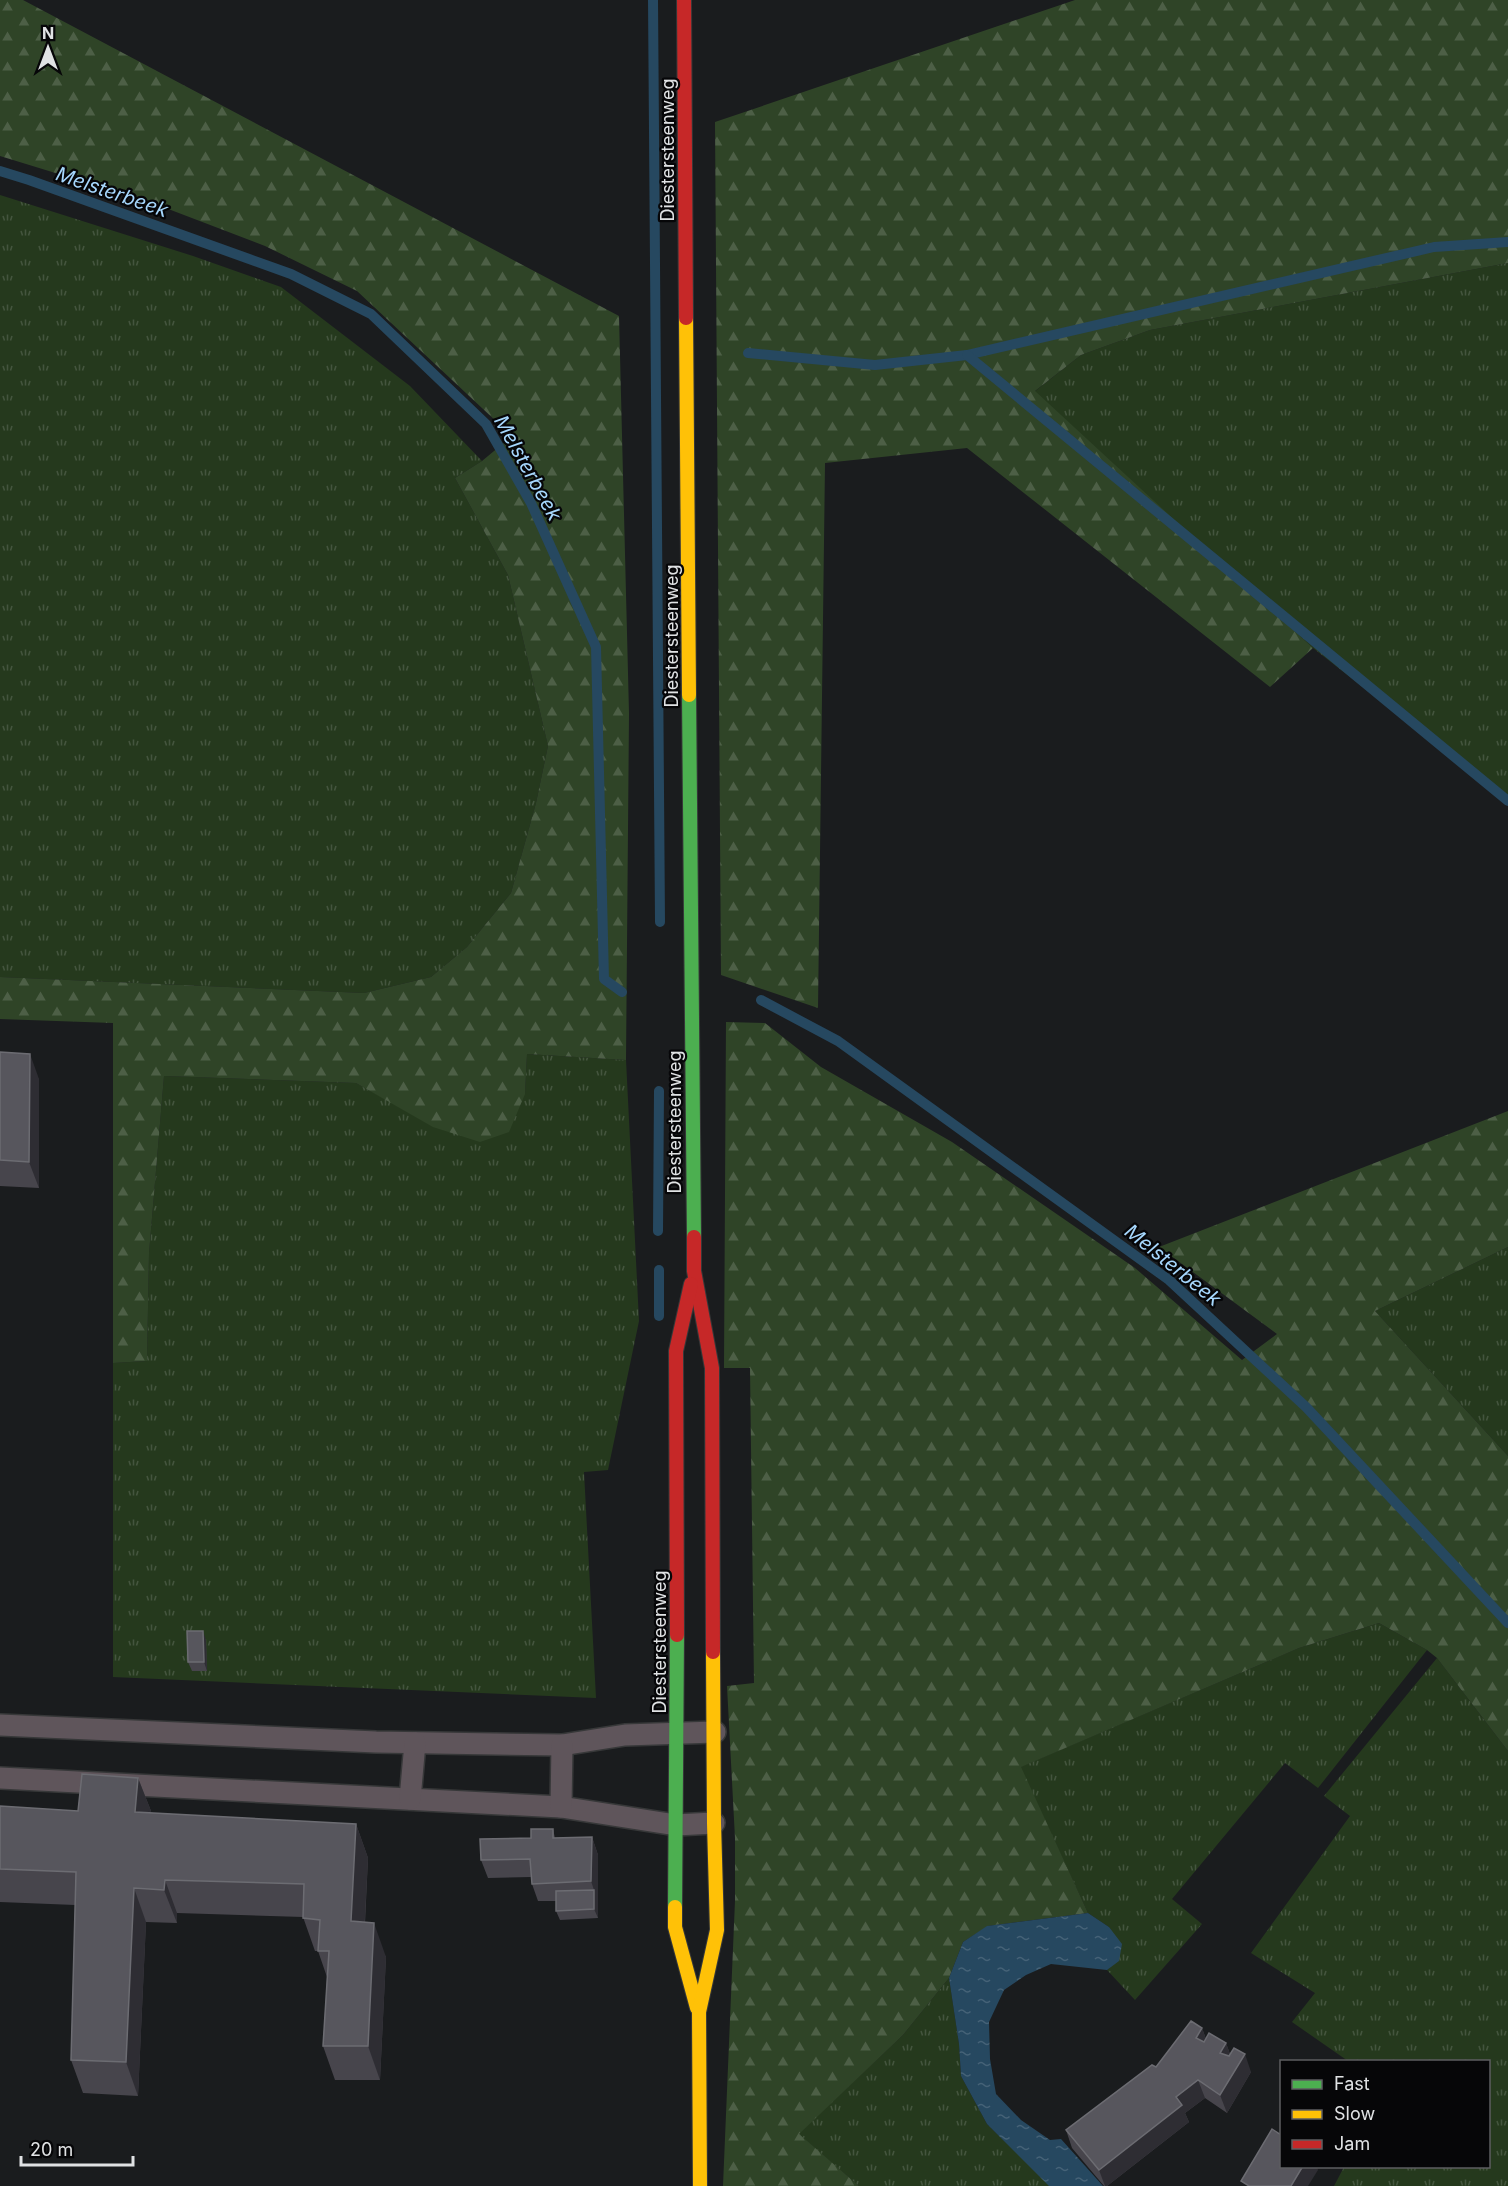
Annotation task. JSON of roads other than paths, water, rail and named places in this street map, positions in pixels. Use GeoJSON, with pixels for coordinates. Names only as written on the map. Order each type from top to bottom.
{"type":"FeatureCollection","features":[{"type":"Feature","properties":{"kind":"main road","name":"Diestersteenweg"},"geometry":{"type":"LineString","coordinates":[[684,0],[693,1271],[712,1368],[714,1823],[717,1930],[699,2012],[700,2186]]}},
{"type":"Feature","properties":{"kind":"main road","name":"Diestersteenweg"},"geometry":{"type":"LineString","coordinates":[[693,1271],[676,1350],[678,1733],[675,1927],[699,2012]]}},
{"type":"Feature","properties":{"kind":"lane"},"geometry":{"type":"LineString","coordinates":[[0,1725],[415,1743],[562,1745],[625,1735],[715,1732]]}},
{"type":"Feature","properties":{"kind":"lane"},"geometry":{"type":"LineString","coordinates":[[410,1799],[415,1743]]}},
{"type":"Feature","properties":{"kind":"lane"},"geometry":{"type":"LineString","coordinates":[[561,1807],[562,1745]]}},
{"type":"Feature","properties":{"kind":"lane"},"geometry":{"type":"LineString","coordinates":[[0,1778],[561,1807],[676,1825],[714,1823]]}},
{"type":"Feature","properties":{"kind":"water"},"geometry":{"type":"Polygon","coordinates":[[[1088,1913],[1109,1927],[1122,1944],[1119,1961],[1107,1970],[1051,1964],[1026,1975],[1004,1990],[989,2022],[990,2059],[996,2094],[1021,2120],[1050,2140],[1061,2139],[1103,2186],[1049,2186],[987,2124],[961,2076],[959,2044],[949,1978],[963,1942],[987,1926],[1088,1913]]]}},
{"type":"Feature","properties":{"kind":"waterway"},"geometry":{"type":"LineString","coordinates":[[653,0],[660,922]]}},
{"type":"Feature","properties":{"kind":"waterway","name":"Melsterbeek"},"geometry":{"type":"LineString","coordinates":[[0,171],[291,274],[371,314],[486,424],[531,503],[596,647],[604,979],[622,992]]}},
{"type":"Feature","properties":{"kind":"waterway"},"geometry":{"type":"LineString","coordinates":[[748,353],[875,365],[967,355],[1434,247],[1508,242]]}},
{"type":"Feature","properties":{"kind":"waterway"},"geometry":{"type":"LineString","coordinates":[[967,355],[1508,801]]}},
{"type":"Feature","properties":{"kind":"waterway","name":"Melsterbeek"},"geometry":{"type":"LineString","coordinates":[[761,1000],[838,1041],[1169,1280],[1306,1407],[1508,1623]]}},
{"type":"Feature","properties":{"kind":"waterway"},"geometry":{"type":"LineString","coordinates":[[658,1231],[659,1091]]}},
{"type":"Feature","properties":{"kind":"waterway"},"geometry":{"type":"LineString","coordinates":[[659,1270],[659,1316]]}}]}
